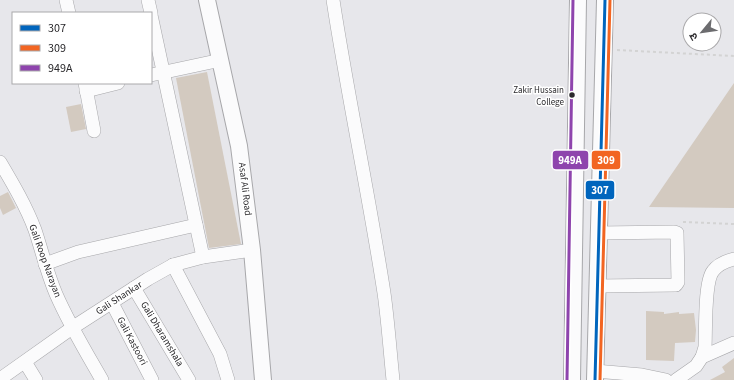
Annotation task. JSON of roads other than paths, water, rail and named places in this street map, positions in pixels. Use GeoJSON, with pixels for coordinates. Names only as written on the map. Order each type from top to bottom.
{"type":"FeatureCollection","features":[{"type":"Feature","properties":{"kind":"main road","name":"Asaf Ali Road"},"geometry":{"type":"LineString","coordinates":[[207,0],[239,146],[252,250],[263,380]]}},
{"type":"Feature","properties":{"kind":"main road","name":"Asaf Ali Road"},"geometry":{"type":"LineString","coordinates":[[217,0],[249,144],[262,249],[273,380]]}},
{"type":"Feature","properties":{"kind":"main road"},"geometry":{"type":"LineString","coordinates":[[572,380],[578,0]]}},
{"type":"Feature","properties":{"kind":"main road"},"geometry":{"type":"LineString","coordinates":[[595,376],[605,0]]}},
{"type":"Feature","properties":{"kind":"street"},"geometry":{"type":"LineString","coordinates":[[66,0],[69,12]]}},
{"type":"Feature","properties":{"kind":"street"},"geometry":{"type":"LineString","coordinates":[[148,0],[151,12]]}},
{"type":"Feature","properties":{"kind":"street"},"geometry":{"type":"LineString","coordinates":[[333,0],[383,287],[393,380]]}},
{"type":"Feature","properties":{"kind":"street"},"geometry":{"type":"LineString","coordinates":[[152,24],[157,73],[203,257]]}},
{"type":"Feature","properties":{"kind":"street"},"geometry":{"type":"LineString","coordinates":[[157,73],[221,60]]}},
{"type":"Feature","properties":{"kind":"street"},"geometry":{"type":"LineString","coordinates":[[94,131],[86,87],[110,84]]}},
{"type":"Feature","properties":{"kind":"street","name":"Gali Roop Narayan"},"geometry":{"type":"LineString","coordinates":[[0,162],[21,198],[35,230],[44,264],[72,328],[102,380]]}},
{"type":"Feature","properties":{"kind":"street"},"geometry":{"type":"LineString","coordinates":[[44,264],[78,252],[196,225]]}},
{"type":"Feature","properties":{"kind":"street"},"geometry":{"type":"LineString","coordinates":[[598,286],[676,285],[678,282],[677,233],[599,233]]}},
{"type":"Feature","properties":{"kind":"street","name":"Gali Shankar"},"geometry":{"type":"LineString","coordinates":[[0,379],[72,328],[134,288],[173,266],[203,257],[252,250]]}},
{"type":"Feature","properties":{"kind":"street"},"geometry":{"type":"LineString","coordinates":[[676,380],[696,366],[702,357],[705,347],[708,283],[712,271],[723,262],[734,259]]}},
{"type":"Feature","properties":{"kind":"street"},"geometry":{"type":"LineString","coordinates":[[173,266],[220,354],[228,380]]}},
{"type":"Feature","properties":{"kind":"street","name":"Gali Dharamshala"},"geometry":{"type":"LineString","coordinates":[[134,288],[189,380]]}},
{"type":"Feature","properties":{"kind":"street","name":"Gali Kastoori"},"geometry":{"type":"LineString","coordinates":[[112,303],[152,380]]}},
{"type":"Feature","properties":{"kind":"street"},"geometry":{"type":"LineString","coordinates":[[702,357],[734,343]]}},
{"type":"Feature","properties":{"kind":"street"},"geometry":{"type":"LineString","coordinates":[[25,362],[36,380]]}},
{"type":"Feature","properties":{"kind":"street"},"geometry":{"type":"LineString","coordinates":[[595,376],[642,375],[666,380]]}},
{"type":"Feature","properties":{"kind":"place","name":"Zakir Hussain College"},"geometry":{"type":"Point","coordinates":[572,95]}}]}
